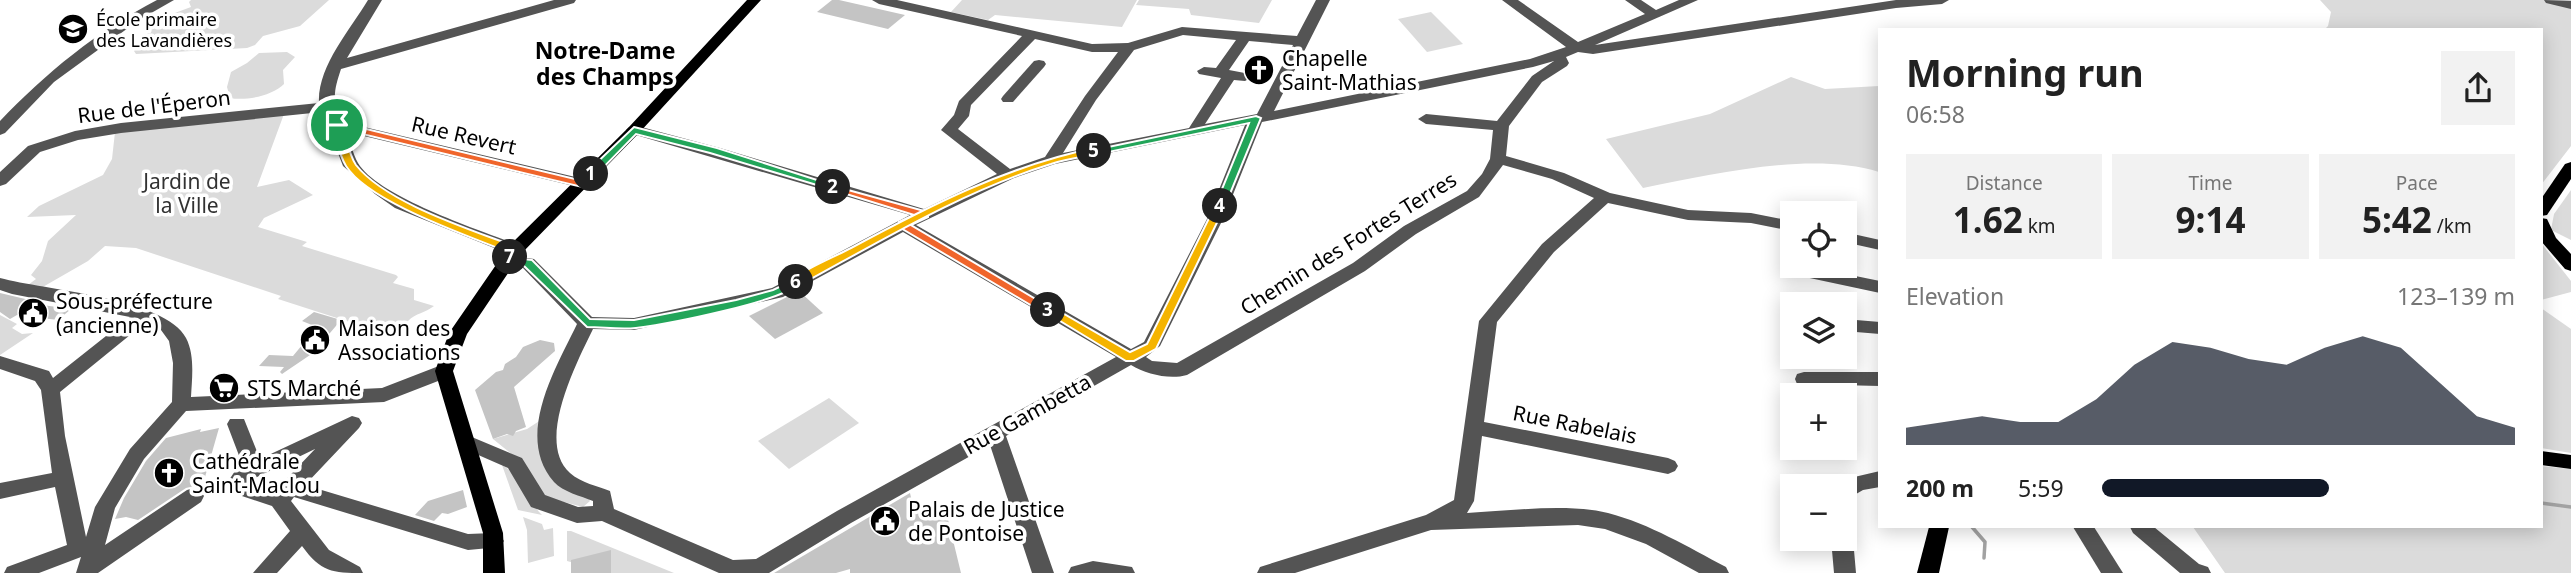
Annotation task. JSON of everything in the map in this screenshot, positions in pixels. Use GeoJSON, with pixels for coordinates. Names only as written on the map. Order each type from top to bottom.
{"type":"FeatureCollection","features":[{"type":"Feature","properties":{"kind":"main road"},"geometry":{"type":"LineString","coordinates":[[494,573],[493,541],[486,505],[444,371],[458,333],[511,255],[634,130],[754,0]]}},
{"type":"Feature","properties":{"kind":"main road"},"geometry":{"type":"LineString","coordinates":[[2543,208],[2571,167]]}},
{"type":"Feature","properties":{"kind":"main road"},"geometry":{"type":"LineString","coordinates":[[2543,228],[2571,265]]}},
{"type":"Feature","properties":{"kind":"main road"},"geometry":{"type":"LineString","coordinates":[[2543,457],[2571,462]]}},
{"type":"Feature","properties":{"kind":"main road"},"geometry":{"type":"LineString","coordinates":[[1928,573],[1939,528]]}},
{"type":"Feature","properties":{"kind":"street"},"geometry":{"type":"LineString","coordinates":[[3,127],[63,68],[134,17],[167,0]]}},
{"type":"Feature","properties":{"kind":"street"},"geometry":{"type":"LineString","coordinates":[[375,0],[335,66],[327,86],[327,107],[337,125],[351,166],[381,191],[427,216],[528,263],[587,323],[634,324],[777,293],[924,214],[1008,175],[1051,160],[1558,56],[1691,0]]}},
{"type":"Feature","properties":{"kind":"street"},"geometry":{"type":"LineString","coordinates":[[335,66],[569,0]]}},
{"type":"Feature","properties":{"kind":"street"},"geometry":{"type":"LineString","coordinates":[[879,0],[1092,48],[1129,47],[1182,32],[1301,41]]}},
{"type":"Feature","properties":{"kind":"street","name":"Rue Gambetta"},"geometry":{"type":"LineString","coordinates":[[604,513],[731,569],[760,568],[995,432],[1152,346],[1216,216],[1260,118],[1323,0]]}},
{"type":"Feature","properties":{"kind":"street"},"geometry":{"type":"LineString","coordinates":[[1508,0],[1577,48],[1593,50],[1893,2],[1942,0]]}},
{"type":"Feature","properties":{"kind":"street"},"geometry":{"type":"LineString","coordinates":[[1632,0],[1655,15]]}},
{"type":"Feature","properties":{"kind":"street"},"geometry":{"type":"LineString","coordinates":[[2552,0],[2571,5]]}},
{"type":"Feature","properties":{"kind":"street"},"geometry":{"type":"LineString","coordinates":[[1008,175],[949,130],[961,116],[964,104],[1031,35]]}},
{"type":"Feature","properties":{"kind":"street"},"geometry":{"type":"LineString","coordinates":[[1196,130],[1245,36]]}},
{"type":"Feature","properties":{"kind":"street"},"geometry":{"type":"LineString","coordinates":[[1051,160],[1090,99],[1129,47]]}},
{"type":"Feature","properties":{"kind":"street"},"geometry":{"type":"LineString","coordinates":[[1426,119],[1501,126],[1538,79],[1562,63],[1558,56]]}},
{"type":"Feature","properties":{"kind":"street"},"geometry":{"type":"LineString","coordinates":[[1009,99],[1040,64]]}},
{"type":"Feature","properties":{"kind":"street"},"geometry":{"type":"LineString","coordinates":[[990,77],[1022,84]]}},
{"type":"Feature","properties":{"kind":"street","name":"Rue de l'Éperon"},"geometry":{"type":"LineString","coordinates":[[0,181],[34,149],[75,136],[121,128],[327,107]]}},
{"type":"Feature","properties":{"kind":"street","name":"Rue Revert"},"geometry":{"type":"LineString","coordinates":[[337,125],[582,183]]}},
{"type":"Feature","properties":{"kind":"street","name":"Chemin des Fortes Terres"},"geometry":{"type":"LineString","coordinates":[[903,225],[1130,358],[1148,367],[1180,370],[1359,267],[1410,230],[1473,194],[1489,176],[1498,159],[1501,126]]}},
{"type":"Feature","properties":{"kind":"street"},"geometry":{"type":"LineString","coordinates":[[634,130],[713,150],[924,214]]}},
{"type":"Feature","properties":{"kind":"street"},"geometry":{"type":"LineString","coordinates":[[1498,159],[1558,176],[1605,197],[1688,215],[1751,218],[1780,224]]}},
{"type":"Feature","properties":{"kind":"street"},"geometry":{"type":"LineString","coordinates":[[1268,573],[1431,522],[1463,505],[1488,321],[1548,248],[1605,197]]}},
{"type":"Feature","properties":{"kind":"street"},"geometry":{"type":"LineString","coordinates":[[1857,240],[1878,245]]}},
{"type":"Feature","properties":{"kind":"street"},"geometry":{"type":"LineString","coordinates":[[1836,278],[1878,287]]}},
{"type":"Feature","properties":{"kind":"street"},"geometry":{"type":"LineString","coordinates":[[0,284],[32,294],[128,308],[145,314],[172,330],[177,338],[181,352],[181,404],[137,454],[105,508],[84,563]]}},
{"type":"Feature","properties":{"kind":"street"},"geometry":{"type":"LineString","coordinates":[[50,390],[145,314]]}},
{"type":"Feature","properties":{"kind":"street"},"geometry":{"type":"LineString","coordinates":[[467,442],[514,463],[538,501],[577,515],[604,513],[603,497],[561,478],[551,458],[547,432],[557,387],[587,323]]}},
{"type":"Feature","properties":{"kind":"street"},"geometry":{"type":"LineString","coordinates":[[1857,326],[1878,328]]}},
{"type":"Feature","properties":{"kind":"street"},"geometry":{"type":"LineString","coordinates":[[0,362],[43,376],[50,390],[63,478],[84,563]]}},
{"type":"Feature","properties":{"kind":"street"},"geometry":{"type":"LineString","coordinates":[[181,404],[384,395],[444,371]]}},
{"type":"Feature","properties":{"kind":"street"},"geometry":{"type":"LineString","coordinates":[[1804,379],[1878,379]]}},
{"type":"Feature","properties":{"kind":"street"},"geometry":{"type":"LineString","coordinates":[[341,397],[352,423]]}},
{"type":"Feature","properties":{"kind":"street"},"geometry":{"type":"LineString","coordinates":[[352,423],[242,476],[237,483],[240,488],[285,495],[468,542],[493,541]]}},
{"type":"Feature","properties":{"kind":"street"},"geometry":{"type":"LineString","coordinates":[[285,495],[352,423]]}},
{"type":"Feature","properties":{"kind":"street"},"geometry":{"type":"LineString","coordinates":[[237,424],[251,463]]}},
{"type":"Feature","properties":{"kind":"street","name":"Rue Rabelais"},"geometry":{"type":"LineString","coordinates":[[1474,427],[1668,466]]}},
{"type":"Feature","properties":{"kind":"street"},"geometry":{"type":"LineString","coordinates":[[995,432],[1044,573]]}},
{"type":"Feature","properties":{"kind":"street"},"geometry":{"type":"LineString","coordinates":[[0,491],[63,478]]}},
{"type":"Feature","properties":{"kind":"street"},"geometry":{"type":"LineString","coordinates":[[1857,483],[1878,479]]}},
{"type":"Feature","properties":{"kind":"street"},"geometry":{"type":"LineString","coordinates":[[285,495],[302,532],[321,556],[352,573]]}},
{"type":"Feature","properties":{"kind":"street"},"geometry":{"type":"LineString","coordinates":[[15,573],[84,563],[194,496]]}},
{"type":"Feature","properties":{"kind":"street"},"geometry":{"type":"LineString","coordinates":[[1431,522],[1578,517],[1606,521],[1653,538],[1718,573]]}},
{"type":"Feature","properties":{"kind":"street"},"geometry":{"type":"LineString","coordinates":[[2084,528],[2112,573]]}},
{"type":"Feature","properties":{"kind":"street"},"geometry":{"type":"LineString","coordinates":[[2141,528],[2191,570],[2200,573]]}},
{"type":"Feature","properties":{"kind":"street"},"geometry":{"type":"LineString","coordinates":[[264,573],[302,532]]}},
{"type":"Feature","properties":{"kind":"street"},"geometry":{"type":"LineString","coordinates":[[1843,551],[1845,573]]}},
{"type":"Feature","properties":{"kind":"street"},"geometry":{"type":"LineString","coordinates":[[1079,573],[1093,570],[1124,573]]}},
{"type":"Feature","properties":{"kind":"green space"},"geometry":{"type":"Polygon","coordinates":[[[191,0],[329,0],[300,26],[263,36],[255,45],[247,48],[136,54],[134,51],[154,25],[164,17],[191,7],[191,0]]]}},
{"type":"Feature","properties":{"kind":"green space"},"geometry":{"type":"Polygon","coordinates":[[[962,0],[1137,0],[1122,27],[995,15],[988,20],[951,12],[962,0]]]}},
{"type":"Feature","properties":{"kind":"green space"},"geometry":{"type":"Polygon","coordinates":[[[1139,0],[1272,0],[1259,23],[1191,15],[1189,9],[1136,5],[1139,0]]]}},
{"type":"Feature","properties":{"kind":"green space"},"geometry":{"type":"Polygon","coordinates":[[[2320,0],[2571,0],[2571,146],[2543,182],[2543,28],[2326,28],[2331,12],[2320,0]]]}},
{"type":"Feature","properties":{"kind":"green space"},"geometry":{"type":"Polygon","coordinates":[[[1431,12],[1463,44],[1427,52],[1398,19],[1431,12]]]}},
{"type":"Feature","properties":{"kind":"green space"},"geometry":{"type":"Polygon","coordinates":[[[287,52],[295,57],[283,70],[284,84],[273,92],[258,97],[230,98],[227,87],[231,72],[259,53],[287,52]]]}},
{"type":"Feature","properties":{"kind":"green space"},"geometry":{"type":"Polygon","coordinates":[[[1791,77],[1825,89],[1878,86],[1878,172],[1852,166],[1793,164],[1731,171],[1643,188],[1606,139],[1710,114],[1791,77]]]}},
{"type":"Feature","properties":{"kind":"green space","name":"Jardin de la Ville"},"geometry":{"type":"Polygon","coordinates":[[[284,114],[257,187],[289,180],[313,195],[264,218],[258,227],[307,242],[302,246],[396,275],[398,277],[393,283],[414,289],[414,300],[434,306],[408,321],[408,326],[401,331],[406,333],[399,338],[278,299],[281,296],[136,248],[105,246],[88,261],[41,288],[28,285],[36,279],[31,275],[42,261],[48,241],[76,215],[27,217],[39,206],[103,175],[112,159],[115,132],[284,114]]]}},
{"type":"Feature","properties":{"kind":"green space"},"geometry":{"type":"Polygon","coordinates":[[[2571,190],[2571,240],[2551,230],[2554,214],[2571,190]]]}},
{"type":"Feature","properties":{"kind":"green space"},"geometry":{"type":"Polygon","coordinates":[[[2543,246],[2571,281],[2571,292],[2543,299],[2543,246]]]}},
{"type":"Feature","properties":{"kind":"green space"},"geometry":{"type":"Polygon","coordinates":[[[2543,309],[2571,329],[2571,453],[2543,448],[2543,309]]]}},
{"type":"Feature","properties":{"kind":"green space"},"geometry":{"type":"Polygon","coordinates":[[[0,315],[17,324],[12,328],[22,334],[33,333],[0,355],[0,315]]]}},
{"type":"Feature","properties":{"kind":"green space"},"geometry":{"type":"Polygon","coordinates":[[[829,398],[859,423],[789,469],[758,441],[829,398]]]}},
{"type":"Feature","properties":{"kind":"green space"},"geometry":{"type":"Polygon","coordinates":[[[544,418],[541,438],[588,497],[590,501],[583,507],[541,496],[520,461],[493,439],[527,429],[544,418]]]}},
{"type":"Feature","properties":{"kind":"green space"},"geometry":{"type":"Polygon","coordinates":[[[502,465],[519,481],[542,515],[518,510],[502,465]]]}},
{"type":"Feature","properties":{"kind":"green space"},"geometry":{"type":"Polygon","coordinates":[[[2543,466],[2571,469],[2571,573],[2225,573],[2194,528],[2543,528],[2543,466]]]}},
{"type":"Feature","properties":{"kind":"green space"},"geometry":{"type":"Polygon","coordinates":[[[523,517],[542,524],[544,530],[553,528],[554,556],[528,563],[527,530],[523,517]]]}},
{"type":"Feature","properties":{"kind":"green space"},"geometry":{"type":"Polygon","coordinates":[[[567,531],[674,573],[611,573],[567,561],[567,531]]]}},
{"type":"Feature","properties":{"kind":"building"},"geometry":{"type":"Polygon","coordinates":[[[832,0],[905,15],[888,29],[817,12],[832,0]]]}},
{"type":"Feature","properties":{"kind":"building"},"geometry":{"type":"Polygon","coordinates":[[[799,291],[823,313],[775,339],[749,316],[799,291]]]}},
{"type":"Feature","properties":{"kind":"building","name":"Sous-préfecture (ancienne)"},"geometry":{"type":"Polygon","coordinates":[[[0,293],[38,302],[35,304],[71,309],[58,320],[17,315],[10,319],[0,312],[0,293]]]}},
{"type":"Feature","properties":{"kind":"building","name":"Maison des Associations"},"geometry":{"type":"Polygon","coordinates":[[[314,312],[341,320],[313,353],[282,374],[280,372],[284,367],[259,366],[269,355],[293,356],[317,327],[302,321],[314,312]]]}},
{"type":"Feature","properties":{"kind":"building"},"geometry":{"type":"Polygon","coordinates":[[[540,340],[554,343],[555,351],[514,387],[526,427],[516,431],[513,436],[507,434],[493,439],[475,390],[496,372],[503,370],[505,364],[516,357],[523,347],[540,340]]]}},
{"type":"Feature","properties":{"kind":"building","name":"Cathédrale Saint-Maclou"},"geometry":{"type":"Polygon","coordinates":[[[219,428],[203,484],[186,488],[138,520],[126,517],[115,519],[146,461],[166,438],[201,429],[200,432],[219,428]]]}},
{"type":"Feature","properties":{"kind":"building"},"geometry":{"type":"Polygon","coordinates":[[[463,490],[467,507],[448,514],[442,513],[434,521],[415,515],[428,501],[463,490]]]}},
{"type":"Feature","properties":{"kind":"building","name":"Palais de Justice de Pontoise"},"geometry":{"type":"Polygon","coordinates":[[[910,493],[914,511],[944,503],[961,573],[850,573],[850,569],[836,573],[774,573],[910,493]]]}},
{"type":"Feature","properties":{"kind":"building"},"geometry":{"type":"Polygon","coordinates":[[[611,550],[611,573],[571,573],[571,560],[611,550]]]}},
{"type":"Feature","properties":{"kind":"waterway"},"geometry":{"type":"LineString","coordinates":[[2543,503],[2571,507]]}},
{"type":"Feature","properties":{"kind":"waterway"},"geometry":{"type":"LineString","coordinates":[[1973,528],[1985,542],[1984,558]]}},
{"type":"Feature","properties":{"kind":"place","name":"École primaire des Lavandières"},"geometry":{"type":"Point","coordinates":[73,29]}},
{"type":"Feature","properties":{"kind":"place","name":"Chapelle Saint-Mathias"},"geometry":{"type":"Point","coordinates":[1259,70]}},
{"type":"Feature","properties":{"kind":"place","name":"Sous-préfecture (ancienne)"},"geometry":{"type":"Point","coordinates":[33,313]}},
{"type":"Feature","properties":{"kind":"place","name":"Maison des Associations"},"geometry":{"type":"Point","coordinates":[315,340]}},
{"type":"Feature","properties":{"kind":"place","name":"STS Marché"},"geometry":{"type":"Point","coordinates":[224,388]}},
{"type":"Feature","properties":{"kind":"place","name":"Cathédrale Saint-Maclou"},"geometry":{"type":"Point","coordinates":[169,473]}},
{"type":"Feature","properties":{"kind":"place","name":"Palais de Justice de Pontoise"},"geometry":{"type":"Point","coordinates":[885,521]}},
{"type":"Feature","properties":{"kind":"district","name":"Notre-Dame des Champs"},"geometry":{"type":"Point","coordinates":[605,63]}},
{"type":"Feature","properties":{"kind":"route"},"geometry":{"type":"LineString","coordinates":[[337,125],[351,166],[381,191],[427,216],[515,250],[508,260],[528,263],[587,323],[634,324],[777,293],[903,225],[1030,166],[1256,118],[1216,216],[1158,335],[1152,346],[1130,358],[903,225],[924,214],[713,150],[634,130],[582,183],[337,125]]}}]}
